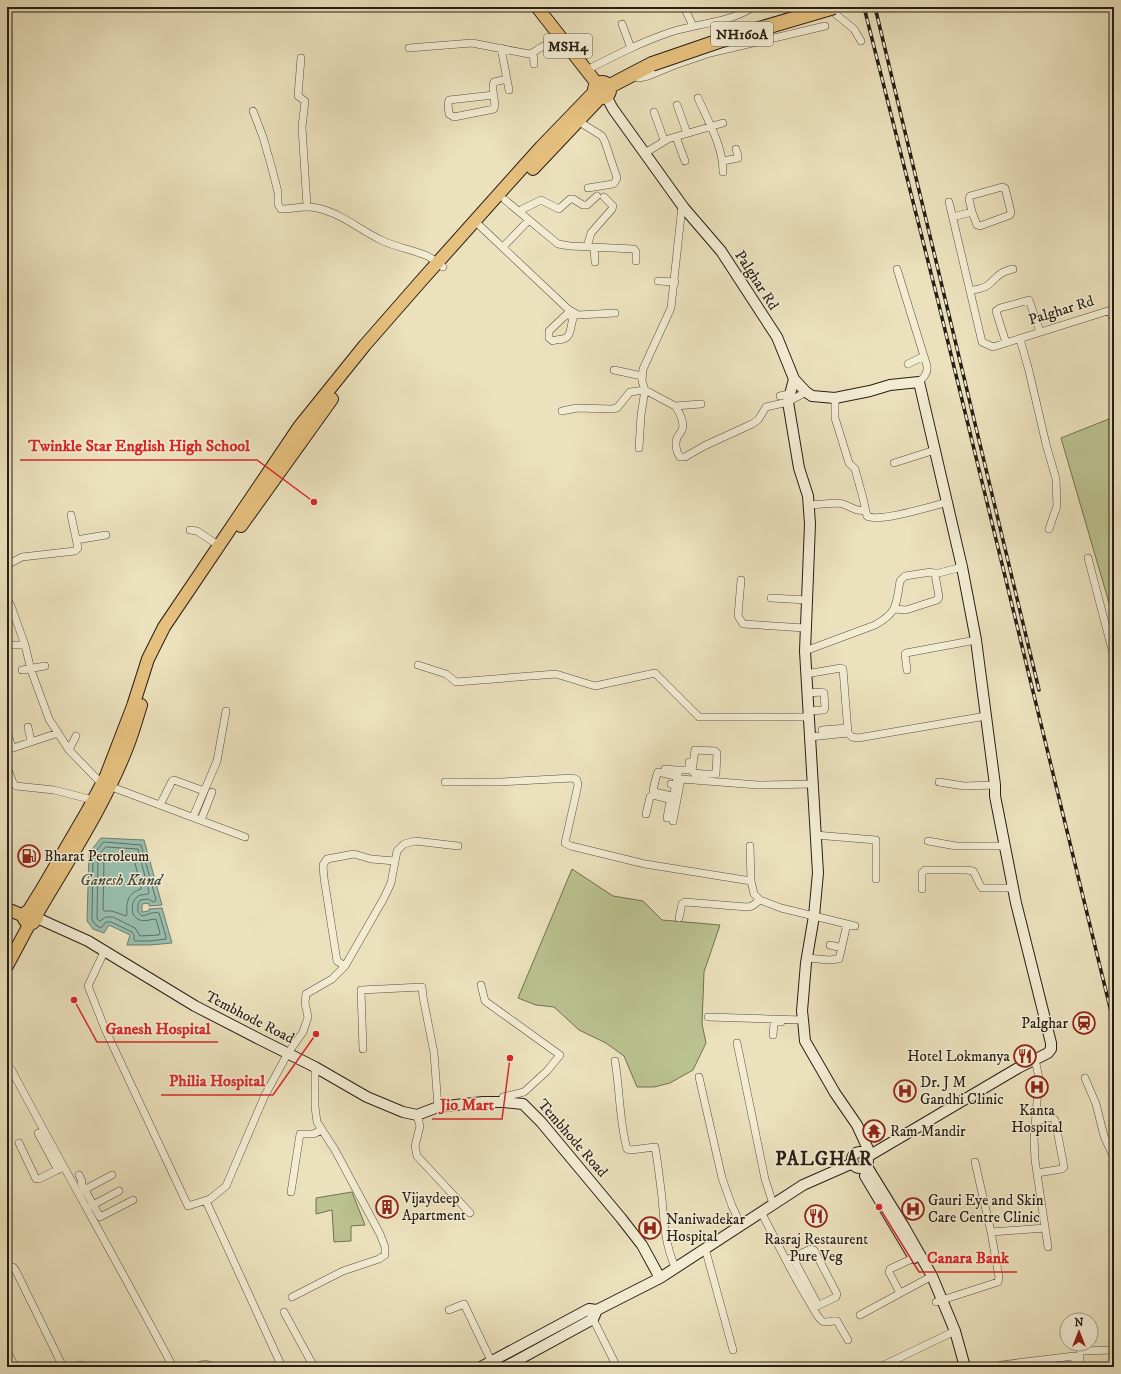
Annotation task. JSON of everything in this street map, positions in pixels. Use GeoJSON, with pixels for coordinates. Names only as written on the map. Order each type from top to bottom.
{"type":"FeatureCollection","features":[{"type":"Feature","properties":{"kind":"highway","name":"NH160A"},"geometry":{"type":"LineString","coordinates":[[602,91],[652,64],[722,40],[834,7]]}},
{"type":"Feature","properties":{"kind":"main road","name":"MSH4"},"geometry":{"type":"LineString","coordinates":[[537,7],[602,91]]}},
{"type":"Feature","properties":{"kind":"main road"},"geometry":{"type":"LineString","coordinates":[[440,265],[505,200],[578,121],[602,91]]}},
{"type":"Feature","properties":{"kind":"main road"},"geometry":{"type":"LineString","coordinates":[[7,949],[76,847],[105,785],[129,745],[153,667],[164,642],[234,529],[276,469],[340,387],[440,265],[541,147],[602,91]]}},
{"type":"Feature","properties":{"kind":"main road"},"geometry":{"type":"LineString","coordinates":[[7,966],[30,917],[93,800],[105,785],[106,776],[133,706],[148,659],[164,627],[218,545],[234,529]]}},
{"type":"Feature","properties":{"kind":"main road"},"geometry":{"type":"LineString","coordinates":[[7,908],[30,917]]}},
{"type":"Feature","properties":{"kind":"street"},"geometry":{"type":"LineString","coordinates":[[684,7],[693,26]]}},
{"type":"Feature","properties":{"kind":"street"},"geometry":{"type":"LineString","coordinates":[[587,70],[631,48],[672,32],[738,15],[752,7]]}},
{"type":"Feature","properties":{"kind":"street"},"geometry":{"type":"LineString","coordinates":[[826,7],[854,29],[860,41]]}},
{"type":"Feature","properties":{"kind":"street"},"geometry":{"type":"LineString","coordinates":[[622,24],[631,48]]}},
{"type":"Feature","properties":{"kind":"street"},"geometry":{"type":"LineString","coordinates":[[630,75],[639,78],[648,76],[710,53],[825,26]]}},
{"type":"Feature","properties":{"kind":"street"},"geometry":{"type":"LineString","coordinates":[[409,48],[472,44],[501,48],[522,53],[533,53],[541,47],[549,45],[561,38]]}},
{"type":"Feature","properties":{"kind":"street"},"geometry":{"type":"LineString","coordinates":[[501,48],[509,90]]}},
{"type":"Feature","properties":{"kind":"street"},"geometry":{"type":"LineString","coordinates":[[533,53],[534,64]]}},
{"type":"Feature","properties":{"kind":"street"},"geometry":{"type":"LineString","coordinates":[[301,58],[298,96],[305,101],[302,127],[307,206]]}},
{"type":"Feature","properties":{"kind":"street"},"geometry":{"type":"LineString","coordinates":[[494,95],[449,100],[449,114],[454,117],[494,109],[495,106],[494,95],[492,85],[494,82],[507,79]]}},
{"type":"Feature","properties":{"kind":"street","name":"Palghar Rd"},"geometry":{"type":"LineString","coordinates":[[602,91],[613,109],[682,206],[721,252],[777,337],[794,379],[806,392]]}},
{"type":"Feature","properties":{"kind":"street"},"geometry":{"type":"LineString","coordinates":[[698,98],[711,126],[723,161],[723,172]]}},
{"type":"Feature","properties":{"kind":"street"},"geometry":{"type":"LineString","coordinates":[[677,105],[687,134]]}},
{"type":"Feature","properties":{"kind":"street"},"geometry":{"type":"LineString","coordinates":[[253,110],[271,165],[278,192],[278,204],[281,209],[307,206],[319,208],[341,217],[380,240],[427,255],[440,265]]}},
{"type":"Feature","properties":{"kind":"street"},"geometry":{"type":"LineString","coordinates":[[654,112],[664,140]]}},
{"type":"Feature","properties":{"kind":"street"},"geometry":{"type":"LineString","coordinates":[[578,121],[602,136],[617,178],[613,184],[588,188]]}},
{"type":"Feature","properties":{"kind":"street"},"geometry":{"type":"LineString","coordinates":[[645,153],[664,140],[723,122]]}},
{"type":"Feature","properties":{"kind":"street"},"geometry":{"type":"LineString","coordinates":[[676,137],[685,161]]}},
{"type":"Feature","properties":{"kind":"street"},"geometry":{"type":"LineString","coordinates":[[723,161],[738,158],[736,149]]}},
{"type":"Feature","properties":{"kind":"street"},"geometry":{"type":"LineString","coordinates":[[1002,187],[1005,188],[1011,212],[1010,215],[980,226],[976,225],[972,212],[969,199],[970,196],[1002,187]]}},
{"type":"Feature","properties":{"kind":"street"},"geometry":{"type":"LineString","coordinates":[[519,211],[541,200],[559,210],[570,199],[586,205],[601,197],[613,206],[591,233],[591,247],[595,262]]}},
{"type":"Feature","properties":{"kind":"street"},"geometry":{"type":"LineString","coordinates":[[505,200],[558,244],[634,249],[636,252],[636,261]]}},
{"type":"Feature","properties":{"kind":"street"},"geometry":{"type":"LineString","coordinates":[[949,202],[970,291],[983,288],[1002,272],[1013,270]]}},
{"type":"Feature","properties":{"kind":"street"},"geometry":{"type":"LineString","coordinates":[[639,448],[641,415],[645,390],[642,381],[643,369],[671,308],[682,206]]}},
{"type":"Feature","properties":{"kind":"street"},"geometry":{"type":"LineString","coordinates":[[953,216],[972,212]]}},
{"type":"Feature","properties":{"kind":"street"},"geometry":{"type":"LineString","coordinates":[[503,247],[529,220]]}},
{"type":"Feature","properties":{"kind":"street"},"geometry":{"type":"LineString","coordinates":[[480,226],[573,314],[615,313]]}},
{"type":"Feature","properties":{"kind":"street"},"geometry":{"type":"LineString","coordinates":[[562,411],[577,408],[617,408],[630,392],[645,390],[675,406],[678,410],[682,423],[682,429],[677,439],[676,448],[680,457],[684,457],[752,424],[758,420],[766,407],[786,397],[806,392],[812,396],[835,398],[870,391],[890,385],[919,382],[926,375],[928,369],[897,268]]}},
{"type":"Feature","properties":{"kind":"street"},"geometry":{"type":"LineString","coordinates":[[658,281],[675,282]]}},
{"type":"Feature","properties":{"kind":"street","name":"Palghar Rd"},"geometry":{"type":"LineString","coordinates":[[970,291],[982,342],[994,347],[1112,310]]}},
{"type":"Feature","properties":{"kind":"street"},"geometry":{"type":"LineString","coordinates":[[1006,343],[996,311],[1000,308],[1029,300],[1040,332]]}},
{"type":"Feature","properties":{"kind":"street"},"geometry":{"type":"LineString","coordinates":[[1112,310],[1114,322]]}},
{"type":"Feature","properties":{"kind":"street"},"geometry":{"type":"LineString","coordinates":[[1020,338],[1056,479],[1057,506],[1049,529]]}},
{"type":"Feature","properties":{"kind":"street"},"geometry":{"type":"LineString","coordinates":[[908,364],[924,356]]}},
{"type":"Feature","properties":{"kind":"street"},"geometry":{"type":"LineString","coordinates":[[614,370],[642,376]]}},
{"type":"Feature","properties":{"kind":"street"},"geometry":{"type":"LineString","coordinates":[[794,379],[786,397],[799,468],[808,496],[810,524],[805,651],[818,873],[802,1010],[805,1042],[835,1093],[857,1125],[868,1149],[862,1163]]}},
{"type":"Feature","properties":{"kind":"street"},"geometry":{"type":"LineString","coordinates":[[481,1367],[492,1364],[660,1278],[704,1248],[804,1185],[862,1163],[1018,1068],[1048,1053],[1051,1049],[1051,1043],[1013,888],[995,796],[995,785],[976,640],[962,567],[919,382]]}},
{"type":"Feature","properties":{"kind":"street"},"geometry":{"type":"LineString","coordinates":[[835,398],[836,418],[849,463],[855,469],[867,516],[871,518],[896,515],[948,502]]}},
{"type":"Feature","properties":{"kind":"street"},"geometry":{"type":"LineString","coordinates":[[675,406],[701,404]]}},
{"type":"Feature","properties":{"kind":"street"},"geometry":{"type":"LineString","coordinates":[[894,463],[935,450]]}},
{"type":"Feature","properties":{"kind":"street"},"geometry":{"type":"LineString","coordinates":[[809,505],[837,503],[843,504],[854,510],[866,511]]}},
{"type":"Feature","properties":{"kind":"street"},"geometry":{"type":"LineString","coordinates":[[7,565],[22,557],[75,550],[78,548],[71,515]]}},
{"type":"Feature","properties":{"kind":"street"},"geometry":{"type":"LineString","coordinates":[[190,530],[197,531],[218,545]]}},
{"type":"Feature","properties":{"kind":"street"},"geometry":{"type":"LineString","coordinates":[[76,540],[106,535]]}},
{"type":"Feature","properties":{"kind":"street"},"geometry":{"type":"LineString","coordinates":[[1088,558],[1114,657]]}},
{"type":"Feature","properties":{"kind":"street"},"geometry":{"type":"LineString","coordinates":[[805,651],[875,625],[886,619],[894,609],[900,580],[905,576],[930,572],[935,574],[962,567]]}},
{"type":"Feature","properties":{"kind":"street"},"geometry":{"type":"LineString","coordinates":[[894,609],[906,610],[937,600],[940,597],[935,574]]}},
{"type":"Feature","properties":{"kind":"street"},"geometry":{"type":"LineString","coordinates":[[741,580],[738,616],[743,624],[805,628]]}},
{"type":"Feature","properties":{"kind":"street"},"geometry":{"type":"LineString","coordinates":[[771,598],[807,600]]}},
{"type":"Feature","properties":{"kind":"street"},"geometry":{"type":"LineString","coordinates":[[7,599],[25,645],[31,670],[49,719],[69,750],[105,785],[245,837]]}},
{"type":"Feature","properties":{"kind":"street"},"geometry":{"type":"LineString","coordinates":[[908,670],[906,653],[976,640]]}},
{"type":"Feature","properties":{"kind":"street"},"geometry":{"type":"LineString","coordinates":[[7,645],[25,645]]}},
{"type":"Feature","properties":{"kind":"street"},"geometry":{"type":"LineString","coordinates":[[418,665],[446,674],[456,682],[556,674],[595,686],[655,673],[700,718],[809,714],[824,710],[824,693],[808,692]]}},
{"type":"Feature","properties":{"kind":"street"},"geometry":{"type":"LineString","coordinates":[[22,670],[31,670],[46,666]]}},
{"type":"Feature","properties":{"kind":"street"},"geometry":{"type":"LineString","coordinates":[[806,674],[841,668],[844,669],[847,731],[852,737],[858,738],[986,716]]}},
{"type":"Feature","properties":{"kind":"street"},"geometry":{"type":"LineString","coordinates":[[201,820],[217,761],[226,711]]}},
{"type":"Feature","properties":{"kind":"street"},"geometry":{"type":"LineString","coordinates":[[28,727],[32,741]]}},
{"type":"Feature","properties":{"kind":"street"},"geometry":{"type":"LineString","coordinates":[[7,730],[9,749],[58,733]]}},
{"type":"Feature","properties":{"kind":"street"},"geometry":{"type":"LineString","coordinates":[[822,730],[847,731]]}},
{"type":"Feature","properties":{"kind":"street"},"geometry":{"type":"LineString","coordinates":[[810,737],[847,731]]}},
{"type":"Feature","properties":{"kind":"street"},"geometry":{"type":"LineString","coordinates":[[69,750],[76,736]]}},
{"type":"Feature","properties":{"kind":"street"},"geometry":{"type":"LineString","coordinates":[[677,784],[703,778],[716,774],[717,753],[715,751],[695,750],[692,771],[703,778],[758,785],[813,784]]}},
{"type":"Feature","properties":{"kind":"street"},"geometry":{"type":"LineString","coordinates":[[665,769],[687,770],[689,768],[689,754]]}},
{"type":"Feature","properties":{"kind":"street"},"geometry":{"type":"LineString","coordinates":[[7,767],[13,783],[16,786],[54,790],[93,800]]}},
{"type":"Feature","properties":{"kind":"street"},"geometry":{"type":"LineString","coordinates":[[670,819],[677,784],[676,770]]}},
{"type":"Feature","properties":{"kind":"street"},"geometry":{"type":"LineString","coordinates":[[444,782],[501,782],[573,778],[577,780],[578,785],[565,843],[571,846],[645,864],[750,881]]}},
{"type":"Feature","properties":{"kind":"street"},"geometry":{"type":"LineString","coordinates":[[160,805],[172,780],[208,791]]}},
{"type":"Feature","properties":{"kind":"street"},"geometry":{"type":"LineString","coordinates":[[939,782],[964,786],[995,785]]}},
{"type":"Feature","properties":{"kind":"street"},"geometry":{"type":"LineString","coordinates":[[194,818],[208,791]]}},
{"type":"Feature","properties":{"kind":"street"},"geometry":{"type":"LineString","coordinates":[[646,814],[650,797],[653,795],[669,799],[672,808]]}},
{"type":"Feature","properties":{"kind":"street"},"geometry":{"type":"LineString","coordinates":[[815,835],[876,840],[876,879]]}},
{"type":"Feature","properties":{"kind":"street"},"geometry":{"type":"LineString","coordinates":[[105,950],[88,986],[105,1028],[188,1206],[210,1199],[226,1186],[265,1095],[288,1053],[304,1032],[308,1017],[305,1003],[306,994],[332,979],[345,966],[356,949],[391,883],[397,852],[404,844],[415,841],[458,846]]}},
{"type":"Feature","properties":{"kind":"street"},"geometry":{"type":"LineString","coordinates":[[928,841],[956,846],[1005,846]]}},
{"type":"Feature","properties":{"kind":"street"},"geometry":{"type":"LineString","coordinates":[[750,846],[750,881],[754,894],[760,900],[769,904],[855,926]]}},
{"type":"Feature","properties":{"kind":"street"},"geometry":{"type":"LineString","coordinates":[[345,966],[337,961],[323,865],[327,859],[354,854],[371,859],[395,861]]}},
{"type":"Feature","properties":{"kind":"street"},"geometry":{"type":"LineString","coordinates":[[922,888],[922,873],[925,870],[967,870],[973,871],[982,888],[1013,888]]}},
{"type":"Feature","properties":{"kind":"street"},"geometry":{"type":"LineString","coordinates":[[679,918],[682,904],[685,902],[747,907],[752,906],[760,900]]}},
{"type":"Feature","properties":{"kind":"street","name":"Tembhode Road"},"geometry":{"type":"LineString","coordinates":[[30,917],[88,941],[195,1006],[315,1067],[367,1097],[403,1112],[417,1115],[438,1107],[483,1102],[523,1104],[541,1122],[622,1218],[642,1245],[660,1278]]}},
{"type":"Feature","properties":{"kind":"street"},"geometry":{"type":"LineString","coordinates":[[807,958],[836,960],[840,956],[847,924]]}},
{"type":"Feature","properties":{"kind":"street"},"geometry":{"type":"LineString","coordinates":[[830,946],[842,948]]}},
{"type":"Feature","properties":{"kind":"street"},"geometry":{"type":"LineString","coordinates":[[481,985],[485,1001],[560,1055],[547,1071],[524,1092],[503,1097],[502,1102]]}},
{"type":"Feature","properties":{"kind":"street"},"geometry":{"type":"LineString","coordinates":[[363,1049],[362,990],[422,987],[434,1053],[438,1107]]}},
{"type":"Feature","properties":{"kind":"street"},"geometry":{"type":"LineString","coordinates":[[708,1017],[803,1021]]}},
{"type":"Feature","properties":{"kind":"street"},"geometry":{"type":"LineString","coordinates":[[773,1035],[775,1022],[803,1021]]}},
{"type":"Feature","properties":{"kind":"street"},"geometry":{"type":"LineString","coordinates":[[737,1043],[758,1148],[765,1179],[773,1204]]}},
{"type":"Feature","properties":{"kind":"street"},"geometry":{"type":"LineString","coordinates":[[1035,1059],[1039,1078],[1034,1138],[1037,1173],[1048,1248]]}},
{"type":"Feature","properties":{"kind":"street"},"geometry":{"type":"LineString","coordinates":[[615,1061],[618,1078],[619,1105],[626,1149],[631,1150],[655,1146],[665,1231],[669,1252],[675,1267]]}},
{"type":"Feature","properties":{"kind":"street"},"geometry":{"type":"LineString","coordinates":[[292,1297],[343,1271],[379,1259],[385,1255],[385,1248],[380,1234],[317,1122],[315,1107],[315,1067]]}},
{"type":"Feature","properties":{"kind":"street"},"geometry":{"type":"LineString","coordinates":[[7,1068],[11,1069],[60,1169],[81,1192],[90,1207],[173,1367]]}},
{"type":"Feature","properties":{"kind":"street"},"geometry":{"type":"LineString","coordinates":[[699,1077],[722,1178],[732,1206],[741,1225]]}},
{"type":"Feature","properties":{"kind":"street"},"geometry":{"type":"LineString","coordinates":[[1085,1078],[1096,1104],[1104,1136],[1114,1158]]}},
{"type":"Feature","properties":{"kind":"street"},"geometry":{"type":"LineString","coordinates":[[417,1115],[420,1126],[415,1146],[417,1156],[470,1213]]}},
{"type":"Feature","properties":{"kind":"street"},"geometry":{"type":"LineString","coordinates":[[1036,1121],[1051,1117],[1055,1120],[1064,1167],[1062,1169],[1037,1173]]}},
{"type":"Feature","properties":{"kind":"street"},"geometry":{"type":"LineString","coordinates":[[291,1192],[300,1134],[313,1134],[322,1130]]}},
{"type":"Feature","properties":{"kind":"street"},"geometry":{"type":"LineString","coordinates":[[38,1133],[50,1149]]}},
{"type":"Feature","properties":{"kind":"street"},"geometry":{"type":"LineString","coordinates":[[19,1143],[36,1179],[60,1169]]}},
{"type":"Feature","properties":{"kind":"street"},"geometry":{"type":"LineString","coordinates":[[940,1302],[998,1282],[999,1277],[991,1232],[975,1162]]}},
{"type":"Feature","properties":{"kind":"street"},"geometry":{"type":"LineString","coordinates":[[862,1163],[904,1226],[917,1257],[940,1302],[965,1367]]}},
{"type":"Feature","properties":{"kind":"street"},"geometry":{"type":"LineString","coordinates":[[79,1175],[81,1192]]}},
{"type":"Feature","properties":{"kind":"street"},"geometry":{"type":"LineString","coordinates":[[81,1192],[112,1175]]}},
{"type":"Feature","properties":{"kind":"street"},"geometry":{"type":"LineString","coordinates":[[90,1207],[119,1191]]}},
{"type":"Feature","properties":{"kind":"street"},"geometry":{"type":"LineString","coordinates":[[90,1207],[101,1217],[133,1200]]}},
{"type":"Feature","properties":{"kind":"street"},"geometry":{"type":"LineString","coordinates":[[206,1200],[282,1367]]}},
{"type":"Feature","properties":{"kind":"street"},"geometry":{"type":"LineString","coordinates":[[761,1212],[790,1259],[822,1321],[837,1321],[848,1340]]}},
{"type":"Feature","properties":{"kind":"street"},"geometry":{"type":"LineString","coordinates":[[991,1232],[1045,1228]]}},
{"type":"Feature","properties":{"kind":"street"},"geometry":{"type":"LineString","coordinates":[[704,1248],[733,1350]]}},
{"type":"Feature","properties":{"kind":"street"},"geometry":{"type":"LineString","coordinates":[[790,1259],[811,1249],[814,1250],[837,1294],[836,1297],[815,1307]]}},
{"type":"Feature","properties":{"kind":"street"},"geometry":{"type":"LineString","coordinates":[[900,1293],[889,1272],[890,1269],[917,1257]]}},
{"type":"Feature","properties":{"kind":"street"},"geometry":{"type":"LineString","coordinates":[[7,1268],[13,1267],[16,1270],[63,1367]]}},
{"type":"Feature","properties":{"kind":"street"},"geometry":{"type":"LineString","coordinates":[[860,1315],[929,1278]]}},
{"type":"Feature","properties":{"kind":"street"},"geometry":{"type":"LineString","coordinates":[[449,1310],[464,1304],[492,1364]]}},
{"type":"Feature","properties":{"kind":"street"},"geometry":{"type":"LineString","coordinates":[[284,1312],[314,1367]]}},
{"type":"Feature","properties":{"kind":"street"},"geometry":{"type":"LineString","coordinates":[[505,1367],[593,1312]]}},
{"type":"Feature","properties":{"kind":"street"},"geometry":{"type":"LineString","coordinates":[[593,1312],[618,1367]]}},
{"type":"Feature","properties":{"kind":"street"},"geometry":{"type":"LineString","coordinates":[[877,1367],[952,1332]]}},
{"type":"Feature","properties":{"kind":"street"},"geometry":{"type":"LineString","coordinates":[[952,1332],[959,1367]]}},
{"type":"Feature","properties":{"kind":"street"},"geometry":{"type":"LineString","coordinates":[[1080,1367],[1080,1351],[1114,1350]]}},
{"type":"Feature","properties":{"kind":"street"},"geometry":{"type":"LineString","coordinates":[[7,1351],[15,1367]]}},
{"type":"Feature","properties":{"kind":"street"},"geometry":{"type":"LineString","coordinates":[[999,1367],[1001,1365],[1074,1356],[1076,1367]]}},
{"type":"Feature","properties":{"kind":"street"},"geometry":{"type":"LineString","coordinates":[[195,1367],[204,1364],[209,1365],[210,1367]]}},
{"type":"Feature","properties":{"kind":"street"},"geometry":{"type":"LineString","coordinates":[[76,1367],[81,1365],[84,1367]]}},
{"type":"Feature","properties":{"kind":"green space"},"geometry":{"type":"Polygon","coordinates":[[[1114,417],[1114,620],[1061,438],[1114,417]]]}},
{"type":"Feature","properties":{"kind":"green space"},"geometry":{"type":"Polygon","coordinates":[[[572,869],[613,896],[643,901],[662,920],[720,925],[704,972],[702,1024],[706,1043],[693,1070],[670,1083],[654,1087],[637,1087],[624,1056],[606,1043],[579,1030],[554,1007],[536,1005],[518,998],[572,869]]]}},
{"type":"Feature","properties":{"kind":"green space"},"geometry":{"type":"Polygon","coordinates":[[[352,1192],[365,1225],[351,1226],[351,1241],[334,1242],[332,1210],[316,1214],[316,1198],[352,1192]]]}},
{"type":"Feature","properties":{"kind":"water","name":"Ganesh Kund"},"geometry":{"type":"Polygon","coordinates":[[[101,838],[144,840],[162,905],[149,906],[149,903],[142,904],[142,912],[149,911],[149,909],[162,908],[172,943],[127,945],[130,935],[109,925],[104,933],[93,929],[87,921],[89,853],[101,838]]]}},
{"type":"Feature","properties":{"kind":"railway"},"geometry":{"type":"LineString","coordinates":[[864,7],[937,297],[1114,1024]]}},
{"type":"Feature","properties":{"kind":"railway"},"geometry":{"type":"LineString","coordinates":[[875,7],[1039,690]]}},
{"type":"Feature","properties":{"kind":"place","name":"Twinkle Star English High School"},"geometry":{"type":"Point","coordinates":[314,502]}},
{"type":"Feature","properties":{"kind":"place","name":"Bharat Petroleum"},"geometry":{"type":"Point","coordinates":[29,856]}},
{"type":"Feature","properties":{"kind":"place","name":"Ganesh Hospital"},"geometry":{"type":"Point","coordinates":[74,1000]}},
{"type":"Feature","properties":{"kind":"place","name":"Palghar"},"geometry":{"type":"Point","coordinates":[1084,1023]}},
{"type":"Feature","properties":{"kind":"place","name":"Philia Hospital"},"geometry":{"type":"Point","coordinates":[316,1034]}},
{"type":"Feature","properties":{"kind":"place","name":"Hotel Lokmanya"},"geometry":{"type":"Point","coordinates":[1025,1056]}},
{"type":"Feature","properties":{"kind":"place","name":"Jio Mart"},"geometry":{"type":"Point","coordinates":[510,1058]}},
{"type":"Feature","properties":{"kind":"place","name":"Kanta Hospital"},"geometry":{"type":"Point","coordinates":[1037,1087]}},
{"type":"Feature","properties":{"kind":"place","name":"Dr. J M Gandhi Clinic"},"geometry":{"type":"Point","coordinates":[905,1091]}},
{"type":"Feature","properties":{"kind":"place","name":"Ram Mandir"},"geometry":{"type":"Point","coordinates":[874,1131]}},
{"type":"Feature","properties":{"kind":"place","name":"Vijaydeep Apartment"},"geometry":{"type":"Point","coordinates":[387,1207]}},
{"type":"Feature","properties":{"kind":"place","name":"Canara Bank"},"geometry":{"type":"Point","coordinates":[879,1207]}},
{"type":"Feature","properties":{"kind":"place","name":"Gauri Eye and Skin Care Centre Clinic"},"geometry":{"type":"Point","coordinates":[913,1209]}},
{"type":"Feature","properties":{"kind":"place","name":"Rasraj Restaurent Pure Veg"},"geometry":{"type":"Point","coordinates":[816,1216]}},
{"type":"Feature","properties":{"kind":"place","name":"Naniwadekar Hospital"},"geometry":{"type":"Point","coordinates":[650,1228]}},
{"type":"Feature","properties":{"kind":"district","name":"PALGHAR"},"geometry":{"type":"Point","coordinates":[824,1158]}}]}
